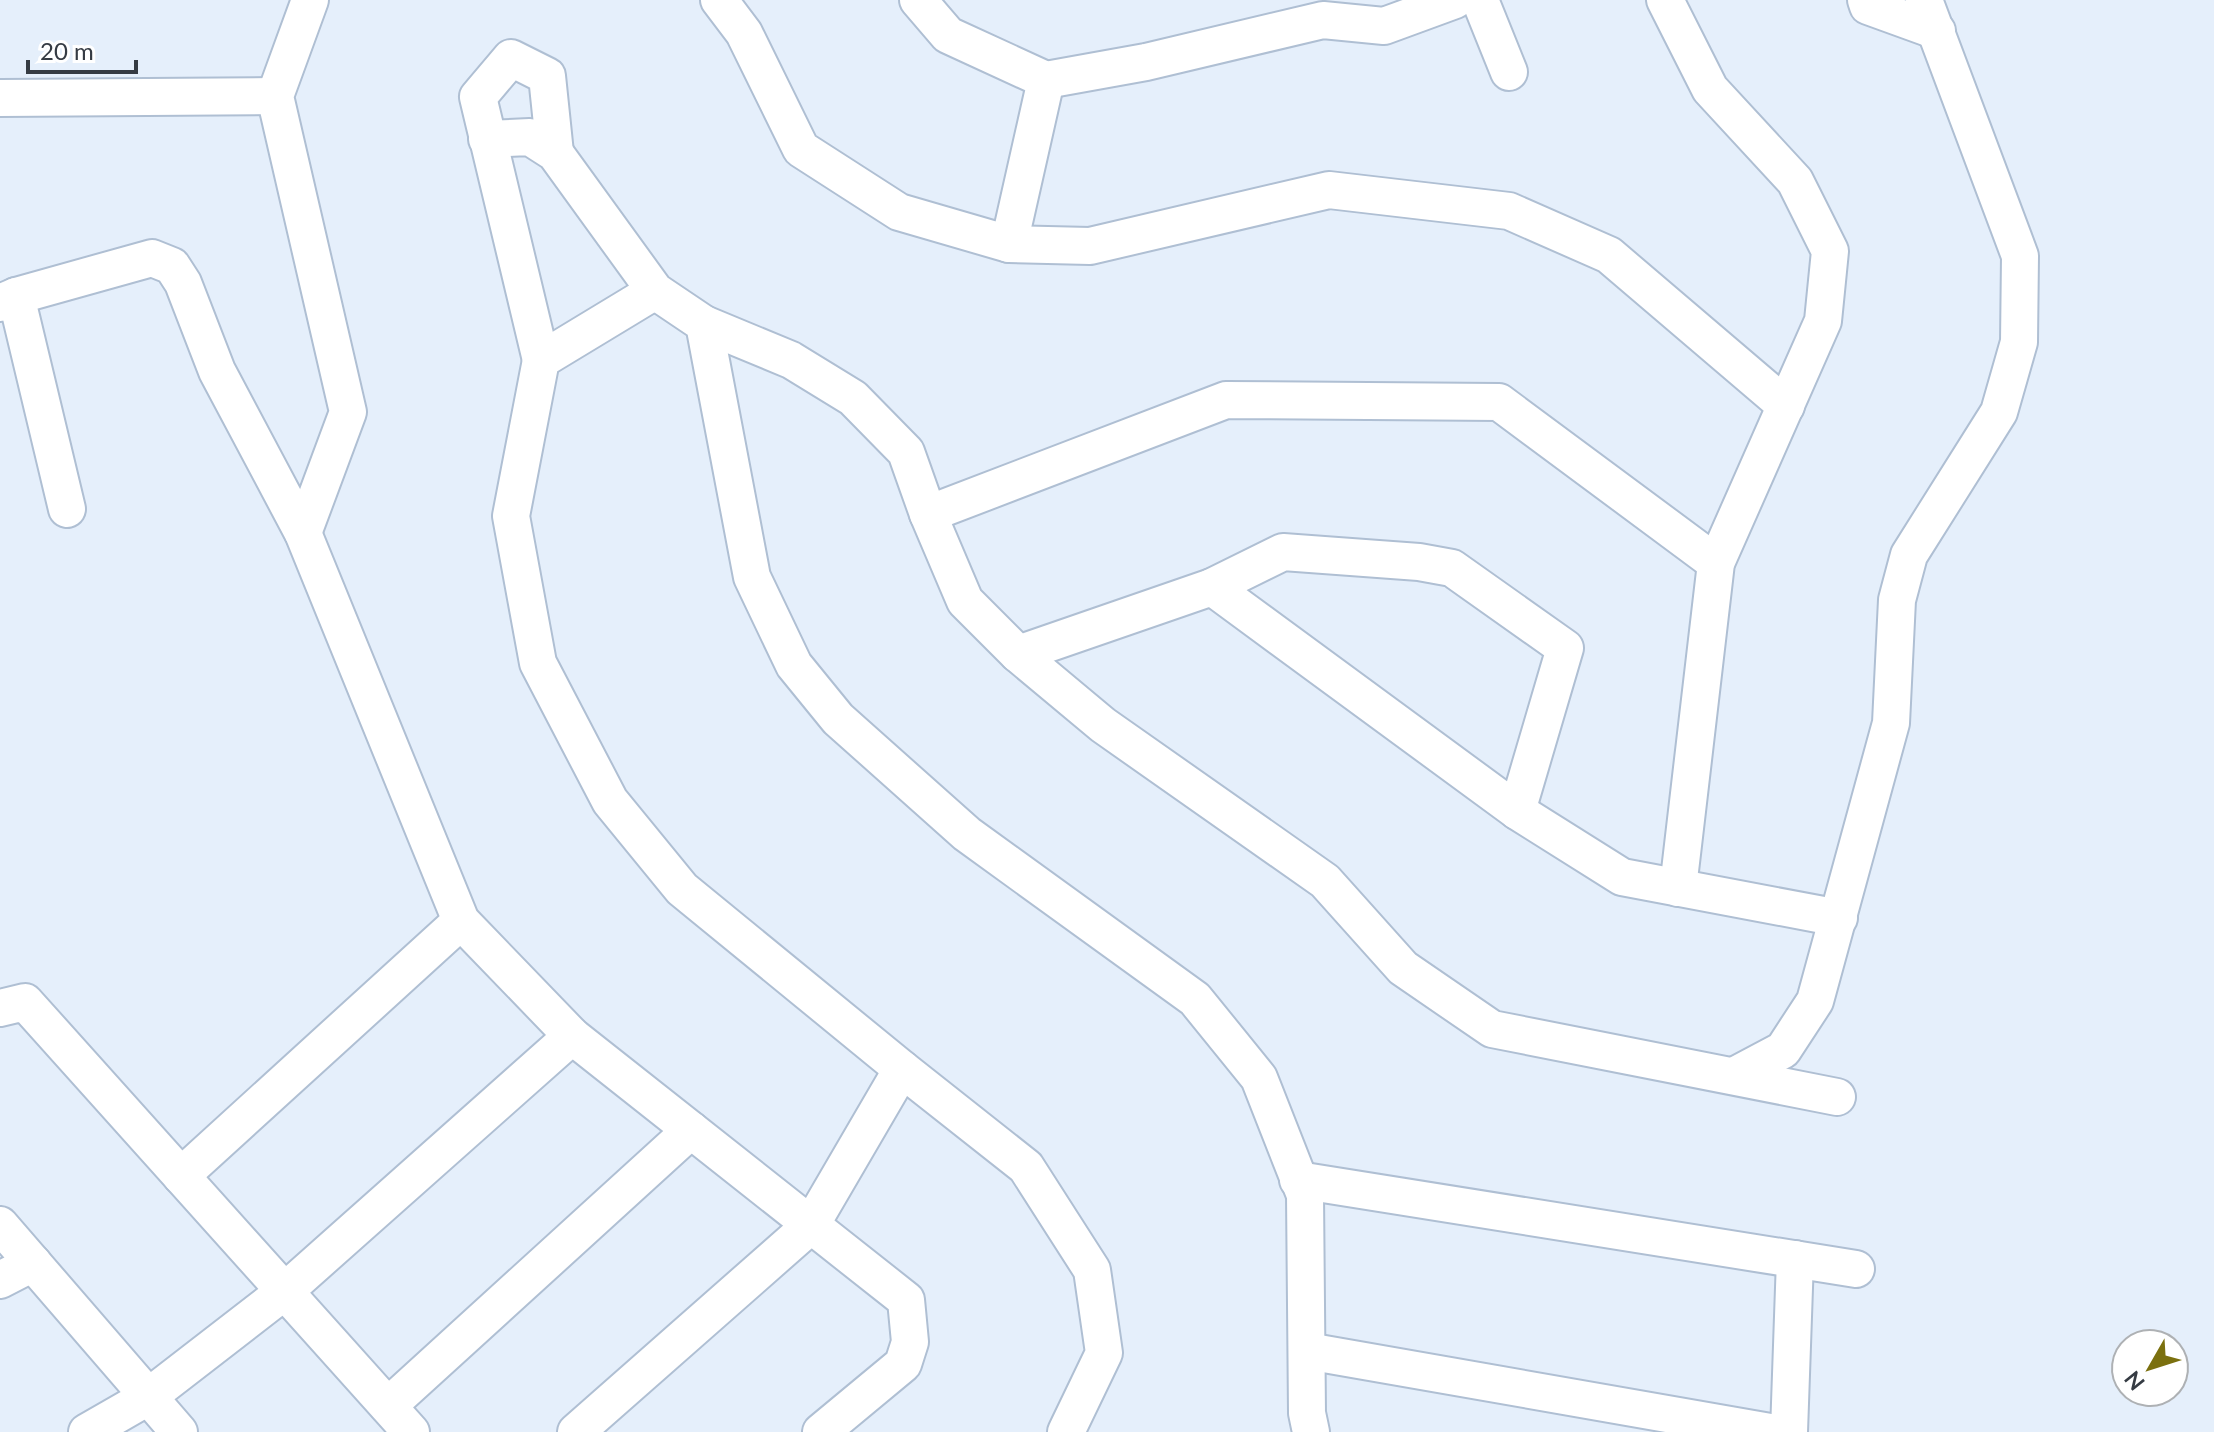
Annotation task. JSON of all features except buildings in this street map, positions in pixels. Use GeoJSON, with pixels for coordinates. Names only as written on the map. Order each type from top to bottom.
{"type":"FeatureCollection","features":[{"type":"Feature","properties":{"kind":"street"},"geometry":{"type":"LineString","coordinates":[[303,533],[348,412],[275,96],[310,0]]}},
{"type":"Feature","properties":{"kind":"street"},"geometry":{"type":"LineString","coordinates":[[719,0],[744,33],[801,149],[899,212],[1009,244],[1090,246],[1329,190],[1509,211],[1609,255],[1786,406]]}},
{"type":"Feature","properties":{"kind":"street"},"geometry":{"type":"LineString","coordinates":[[918,0],[948,35],[1046,80],[1146,62],[1323,20],[1384,26],[1455,0]]}},
{"type":"Feature","properties":{"kind":"street"},"geometry":{"type":"LineString","coordinates":[[1281,0],[1323,20]]}},
{"type":"Feature","properties":{"kind":"street"},"geometry":{"type":"LineString","coordinates":[[1480,0],[1509,72]]}},
{"type":"Feature","properties":{"kind":"street"},"geometry":{"type":"LineString","coordinates":[[1665,0],[1710,89],[1795,181],[1830,251],[1823,321],[1716,563],[1678,888]]}},
{"type":"Feature","properties":{"kind":"street"},"geometry":{"type":"LineString","coordinates":[[1734,1076],[1783,1050],[1815,1001],[1891,723],[1897,600],[1909,555],[1999,412],[2019,342],[2020,256],[1930,15],[1868,6],[1866,0]]}},
{"type":"Feature","properties":{"kind":"street"},"geometry":{"type":"LineString","coordinates":[[555,153],[547,76],[511,58],[478,97],[541,360],[511,516],[538,663],[610,801],[682,889],[1026,1167],[1092,1270],[1104,1353],[1066,1432]]}},
{"type":"Feature","properties":{"kind":"street"},"geometry":{"type":"LineString","coordinates":[[1009,244],[1046,80]]}},
{"type":"Feature","properties":{"kind":"street"},"geometry":{"type":"LineString","coordinates":[[4,101],[275,96]]}},
{"type":"Feature","properties":{"kind":"street"},"geometry":{"type":"LineString","coordinates":[[487,139],[530,137],[555,153],[655,291],[704,324],[791,360],[853,398],[906,452],[965,601],[1018,654],[1103,725],[1325,881],[1403,968],[1492,1029],[1837,1097]]}},
{"type":"Feature","properties":{"kind":"street"},"geometry":{"type":"LineString","coordinates":[[67,509],[8,300],[152,258],[172,266],[183,283],[217,371],[303,533],[461,921],[572,1036],[906,1300],[910,1342],[903,1364],[821,1432]]}},
{"type":"Feature","properties":{"kind":"street"},"geometry":{"type":"LineString","coordinates":[[541,360],[655,291]]}},
{"type":"Feature","properties":{"kind":"street"},"geometry":{"type":"LineString","coordinates":[[704,324],[752,577],[794,665],[838,719],[967,834],[1195,999],[1259,1078],[1305,1195],[1307,1413],[1311,1432]]}},
{"type":"Feature","properties":{"kind":"street"},"geometry":{"type":"LineString","coordinates":[[928,514],[1226,400],[1499,402],[1716,563]]}},
{"type":"Feature","properties":{"kind":"street"},"geometry":{"type":"LineString","coordinates":[[1018,654],[1212,587],[1283,552],[1419,562],[1452,568],[1565,648],[1517,811]]}},
{"type":"Feature","properties":{"kind":"street"},"geometry":{"type":"LineString","coordinates":[[1212,587],[1517,811],[1622,877],[1839,918]]}},
{"type":"Feature","properties":{"kind":"street"},"geometry":{"type":"LineString","coordinates":[[181,1176],[461,921]]}},
{"type":"Feature","properties":{"kind":"street"},"geometry":{"type":"LineString","coordinates":[[0,1008],[25,1002],[399,1419],[691,1130]]}},
{"type":"Feature","properties":{"kind":"street"},"geometry":{"type":"LineString","coordinates":[[87,1432],[148,1397],[285,1291],[572,1036]]}},
{"type":"Feature","properties":{"kind":"street"},"geometry":{"type":"LineString","coordinates":[[576,1432],[811,1225],[902,1069]]}},
{"type":"Feature","properties":{"kind":"street"},"geometry":{"type":"LineString","coordinates":[[1298,1180],[1856,1269]]}},
{"type":"Feature","properties":{"kind":"street"},"geometry":{"type":"LineString","coordinates":[[0,1225],[179,1432]]}},
{"type":"Feature","properties":{"kind":"street"},"geometry":{"type":"LineString","coordinates":[[1789,1432],[1795,1259]]}},
{"type":"Feature","properties":{"kind":"street"},"geometry":{"type":"LineString","coordinates":[[0,1280],[33,1263]]}},
{"type":"Feature","properties":{"kind":"street"},"geometry":{"type":"LineString","coordinates":[[1307,1351],[1770,1432]]}}]}
